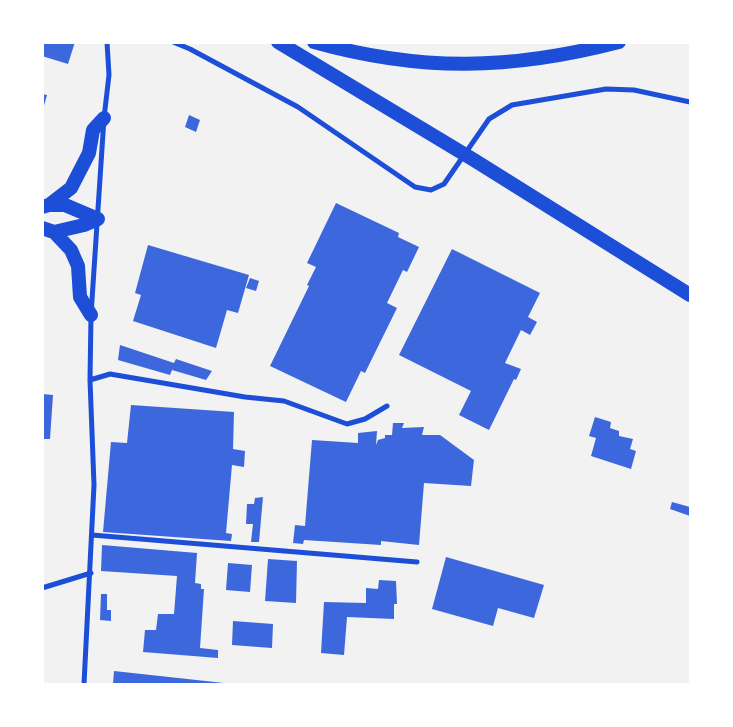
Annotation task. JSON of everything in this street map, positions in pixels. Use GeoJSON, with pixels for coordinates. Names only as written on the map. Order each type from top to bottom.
{"type":"FeatureCollection","features":[{"type":"Feature","properties":{"kind":"highway"},"geometry":{"type":"LineString","coordinates":[[278,42],[474,160],[690,295]]}},
{"type":"Feature","properties":{"kind":"highway"},"geometry":{"type":"LineString","coordinates":[[314,42],[354,54],[409,62],[464,65],[521,62],[578,53],[619,42]]}},
{"type":"Feature","properties":{"kind":"highway"},"geometry":{"type":"LineString","coordinates":[[46,206],[71,188],[89,154],[93,130],[104,118]]}},
{"type":"Feature","properties":{"kind":"highway"},"geometry":{"type":"LineString","coordinates":[[46,206],[65,205],[98,219]]}},
{"type":"Feature","properties":{"kind":"highway"},"geometry":{"type":"LineString","coordinates":[[48,230],[84,225],[98,219]]}},
{"type":"Feature","properties":{"kind":"highway"},"geometry":{"type":"LineString","coordinates":[[48,230],[71,250],[78,266],[80,297],[91,315]]}},
{"type":"Feature","properties":{"kind":"street"},"geometry":{"type":"LineString","coordinates":[[84,684],[94,485],[90,380],[91,315],[104,118],[109,75],[107,42]]}},
{"type":"Feature","properties":{"kind":"street"},"geometry":{"type":"LineString","coordinates":[[174,42],[298,107],[415,187],[431,190],[444,184],[489,119],[512,105],[606,90],[634,90],[690,102]]}},
{"type":"Feature","properties":{"kind":"street"},"geometry":{"type":"LineString","coordinates":[[90,380],[110,374],[245,397],[284,401],[348,424],[366,419],[386,406]]}},
{"type":"Feature","properties":{"kind":"street"},"geometry":{"type":"LineString","coordinates":[[92,535],[417,562]]}},
{"type":"Feature","properties":{"kind":"street"},"geometry":{"type":"LineString","coordinates":[[42,588],[91,573]]}},
{"type":"Feature","properties":{"kind":"building"},"geometry":{"type":"Polygon","coordinates":[[[42,42],[75,42],[68,64],[42,56],[42,42]]]}},
{"type":"Feature","properties":{"kind":"building"},"geometry":{"type":"Polygon","coordinates":[[[42,94],[47,95],[43,109],[42,109],[42,94]]]}},
{"type":"Feature","properties":{"kind":"building"},"geometry":{"type":"Polygon","coordinates":[[[189,115],[200,120],[196,132],[185,127],[189,115]]]}},
{"type":"Feature","properties":{"kind":"building"},"geometry":{"type":"Polygon","coordinates":[[[336,203],[399,233],[398,237],[419,247],[407,272],[403,270],[387,303],[397,308],[365,373],[361,371],[346,402],[270,366],[309,286],[307,285],[316,267],[307,263],[336,203]]]}},
{"type":"Feature","properties":{"kind":"building"},"geometry":{"type":"Polygon","coordinates":[[[148,245],[249,275],[238,313],[227,310],[216,348],[133,321],[141,295],[135,293],[148,245]]]}},
{"type":"Feature","properties":{"kind":"building"},"geometry":{"type":"Polygon","coordinates":[[[452,249],[540,293],[528,317],[537,322],[530,335],[521,330],[505,363],[521,369],[516,380],[514,379],[489,430],[459,415],[471,391],[399,355],[452,249]]]}},
{"type":"Feature","properties":{"kind":"building"},"geometry":{"type":"Polygon","coordinates":[[[250,278],[259,281],[256,291],[246,288],[250,278]]]}},
{"type":"Feature","properties":{"kind":"building"},"geometry":{"type":"Polygon","coordinates":[[[120,345],[174,363],[176,359],[212,371],[206,380],[172,370],[170,375],[118,360],[120,345]]]}},
{"type":"Feature","properties":{"kind":"building"},"geometry":{"type":"Polygon","coordinates":[[[42,394],[53,395],[50,439],[42,439],[42,394]]]}},
{"type":"Feature","properties":{"kind":"building"},"geometry":{"type":"Polygon","coordinates":[[[131,405],[234,412],[233,449],[245,451],[244,467],[232,465],[226,533],[232,534],[231,541],[103,532],[111,442],[127,443],[131,405]]]}},
{"type":"Feature","properties":{"kind":"building"},"geometry":{"type":"Polygon","coordinates":[[[595,417],[611,422],[610,428],[619,431],[619,436],[633,439],[630,449],[636,451],[631,469],[591,456],[596,438],[589,436],[595,417]]]}},
{"type":"Feature","properties":{"kind":"building"},"geometry":{"type":"Polygon","coordinates":[[[393,423],[404,423],[402,428],[424,427],[422,435],[440,435],[474,460],[471,486],[424,483],[419,545],[381,541],[381,545],[304,540],[303,544],[293,543],[295,525],[305,526],[312,440],[358,443],[358,433],[377,431],[376,445],[378,440],[385,438],[385,435],[392,435],[393,423]]]}},
{"type":"Feature","properties":{"kind":"building"},"geometry":{"type":"Polygon","coordinates":[[[263,497],[259,542],[251,542],[253,524],[246,524],[247,504],[254,504],[255,498],[263,497]]]}},
{"type":"Feature","properties":{"kind":"building"},"geometry":{"type":"Polygon","coordinates":[[[672,502],[690,507],[690,516],[670,509],[672,502]]]}},
{"type":"Feature","properties":{"kind":"building"},"geometry":{"type":"Polygon","coordinates":[[[102,545],[197,553],[195,583],[201,584],[201,589],[204,589],[200,648],[218,650],[218,658],[143,652],[145,630],[156,630],[158,614],[174,614],[177,576],[101,571],[102,545]]]}},
{"type":"Feature","properties":{"kind":"building"},"geometry":{"type":"Polygon","coordinates":[[[446,557],[544,585],[534,618],[498,608],[493,626],[432,609],[446,557]]]}},
{"type":"Feature","properties":{"kind":"building"},"geometry":{"type":"Polygon","coordinates":[[[268,559],[297,561],[296,603],[265,601],[268,559]]]}},
{"type":"Feature","properties":{"kind":"building"},"geometry":{"type":"Polygon","coordinates":[[[228,563],[252,565],[250,592],[226,590],[228,563]]]}},
{"type":"Feature","properties":{"kind":"building"},"geometry":{"type":"Polygon","coordinates":[[[379,580],[396,581],[397,604],[394,604],[394,619],[347,617],[344,655],[321,653],[324,602],[366,603],[366,588],[378,589],[379,580]]]}},
{"type":"Feature","properties":{"kind":"building"},"geometry":{"type":"Polygon","coordinates":[[[101,594],[107,594],[107,610],[111,610],[111,621],[100,620],[101,594]]]}},
{"type":"Feature","properties":{"kind":"building"},"geometry":{"type":"Polygon","coordinates":[[[233,621],[273,624],[272,648],[232,645],[233,621]]]}},
{"type":"Feature","properties":{"kind":"building"},"geometry":{"type":"Polygon","coordinates":[[[114,671],[224,683],[224,684],[113,684],[114,671]]]}}]}
